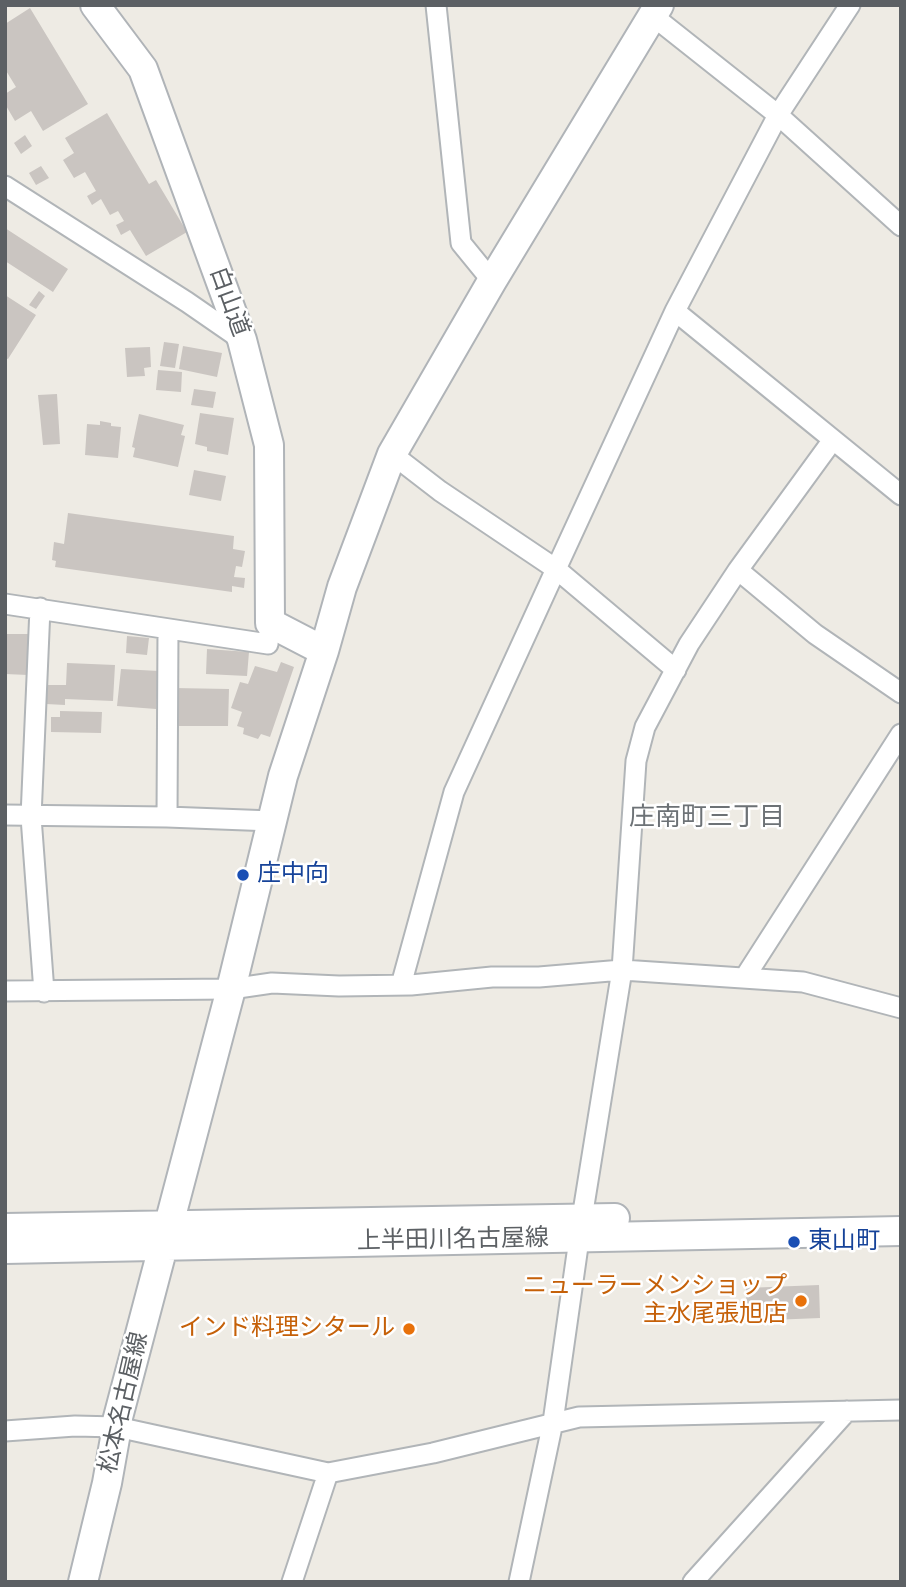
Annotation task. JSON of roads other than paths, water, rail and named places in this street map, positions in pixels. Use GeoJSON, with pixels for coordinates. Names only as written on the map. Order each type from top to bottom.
{"type":"FeatureCollection","features":[{"type":"Feature","properties":{"kind":"street","name":"白山道"},"geometry":{"type":"LineString","coordinates":[[95,5],[143,69],[242,340],[270,445],[270,623]]}},
{"type":"Feature","properties":{"kind":"street"},"geometry":{"type":"LineString","coordinates":[[436,5],[461,243],[492,281]]}},
{"type":"Feature","properties":{"kind":"street"},"geometry":{"type":"LineString","coordinates":[[401,985],[454,792],[556,569],[675,311],[778,115],[850,5]]}},
{"type":"Feature","properties":{"kind":"street"},"geometry":{"type":"LineString","coordinates":[[656,10],[901,226]]}},
{"type":"Feature","properties":{"kind":"street","name":"松本名古屋線"},"geometry":{"type":"LineString","coordinates":[[83,1582],[107,1483],[116,1425],[231,989],[283,776],[342,587],[392,454],[492,281],[656,10]]}},
{"type":"Feature","properties":{"kind":"street"},"geometry":{"type":"LineString","coordinates":[[5,186],[242,340]]}},
{"type":"Feature","properties":{"kind":"street"},"geometry":{"type":"LineString","coordinates":[[675,311],[901,495]]}},
{"type":"Feature","properties":{"kind":"street"},"geometry":{"type":"LineString","coordinates":[[519,1582],[553,1422],[622,970],[636,761],[645,727],[689,645],[738,570],[832,441]]}},
{"type":"Feature","properties":{"kind":"street"},"geometry":{"type":"LineString","coordinates":[[392,454],[440,491],[556,569],[676,670]]}},
{"type":"Feature","properties":{"kind":"street"},"geometry":{"type":"LineString","coordinates":[[738,570],[815,634],[901,693]]}},
{"type":"Feature","properties":{"kind":"street"},"geometry":{"type":"LineString","coordinates":[[5,604],[268,644],[270,623],[324,651]]}},
{"type":"Feature","properties":{"kind":"street"},"geometry":{"type":"LineString","coordinates":[[40,608],[32,817],[44,992]]}},
{"type":"Feature","properties":{"kind":"street"},"geometry":{"type":"LineString","coordinates":[[167,817],[168,629]]}},
{"type":"Feature","properties":{"kind":"street"},"geometry":{"type":"LineString","coordinates":[[745,977],[901,734]]}},
{"type":"Feature","properties":{"kind":"street"},"geometry":{"type":"LineString","coordinates":[[5,815],[272,821]]}},
{"type":"Feature","properties":{"kind":"street"},"geometry":{"type":"LineString","coordinates":[[5,991],[231,989],[272,983],[401,985],[622,970],[803,982],[901,1008]]}},
{"type":"Feature","properties":{"kind":"street","name":"上半田川名古屋線"},"geometry":{"type":"LineString","coordinates":[[581,1228],[901,1212]]}},
{"type":"Feature","properties":{"kind":"street","name":"上半田川名古屋線"},"geometry":{"type":"LineString","coordinates":[[5,1228],[167,1235],[581,1228],[901,1231]]}},
{"type":"Feature","properties":{"kind":"street","name":"上半田川名古屋線"},"geometry":{"type":"LineString","coordinates":[[5,1249],[167,1235]]}},
{"type":"Feature","properties":{"kind":"street"},"geometry":{"type":"LineString","coordinates":[[5,1431],[75,1426],[117,1427],[328,1473],[433,1453],[579,1417],[901,1410]]}},
{"type":"Feature","properties":{"kind":"street"},"geometry":{"type":"LineString","coordinates":[[693,1582],[847,1411]]}},
{"type":"Feature","properties":{"kind":"street"},"geometry":{"type":"LineString","coordinates":[[292,1582],[328,1473]]}},
{"type":"Feature","properties":{"kind":"place","name":"庄中向"},"geometry":{"type":"Point","coordinates":[243,875]}},
{"type":"Feature","properties":{"kind":"place","name":"東山町"},"geometry":{"type":"Point","coordinates":[794,1242]}},
{"type":"Feature","properties":{"kind":"place","name":"ニューラーメンショップ 主水尾張旭店"},"geometry":{"type":"Point","coordinates":[801,1301]}},
{"type":"Feature","properties":{"kind":"place","name":"インド料理シタール"},"geometry":{"type":"Point","coordinates":[409,1329]}},
{"type":"Feature","properties":{"kind":"district","name":"庄南町三丁目"},"geometry":{"type":"Point","coordinates":[707,819]}}]}
